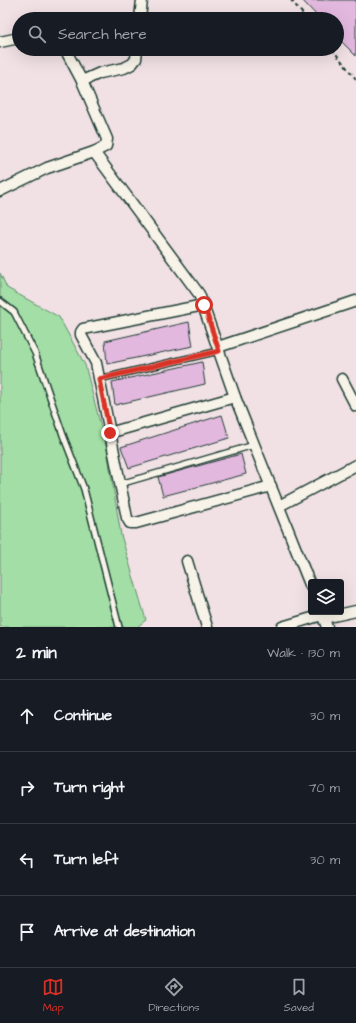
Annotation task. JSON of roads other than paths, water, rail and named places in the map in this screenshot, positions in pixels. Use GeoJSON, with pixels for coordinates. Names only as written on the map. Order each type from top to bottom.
{"type":"FeatureCollection","features":[{"type":"Feature","properties":{"kind":"street"},"geometry":{"type":"LineString","coordinates":[[141,12],[142,0]]}},
{"type":"Feature","properties":{"kind":"street"},"geometry":{"type":"LineString","coordinates":[[0,42],[12,39]]}},
{"type":"Feature","properties":{"kind":"street"},"geometry":{"type":"LineString","coordinates":[[0,190],[47,168],[94,152],[106,146],[107,139],[82,81],[69,56]]}},
{"type":"Feature","properties":{"kind":"street"},"geometry":{"type":"LineString","coordinates":[[82,81],[100,73],[124,68],[132,64],[136,56]]}},
{"type":"Feature","properties":{"kind":"street"},"geometry":{"type":"LineString","coordinates":[[94,152],[199,294],[235,397],[308,579]]}},
{"type":"Feature","properties":{"kind":"street"},"geometry":{"type":"LineString","coordinates":[[219,349],[356,301]]}},
{"type":"Feature","properties":{"kind":"street"},"geometry":{"type":"LineString","coordinates":[[204,305],[83,329],[81,332],[81,335],[96,363],[127,518],[130,523],[136,523],[271,486]]}},
{"type":"Feature","properties":{"kind":"street"},"geometry":{"type":"LineString","coordinates":[[342,379],[356,406]]}},
{"type":"Feature","properties":{"kind":"street"},"geometry":{"type":"LineString","coordinates":[[110,433],[235,397]]}},
{"type":"Feature","properties":{"kind":"street"},"geometry":{"type":"LineString","coordinates":[[279,506],[356,464]]}},
{"type":"Feature","properties":{"kind":"street"},"geometry":{"type":"LineString","coordinates":[[187,561],[207,627]]}},
{"type":"Feature","properties":{"kind":"street"},"geometry":{"type":"LineString","coordinates":[[282,627],[356,610]]}},
{"type":"Feature","properties":{"kind":"lane"},"geometry":{"type":"LineString","coordinates":[[0,301],[14,312],[35,352],[63,435],[84,489],[118,627]]}},
{"type":"Feature","properties":{"kind":"lane"},"geometry":{"type":"LineString","coordinates":[[99,379],[219,349]]}},
{"type":"Feature","properties":{"kind":"lane"},"geometry":{"type":"LineString","coordinates":[[120,484],[254,445]]}}]}
